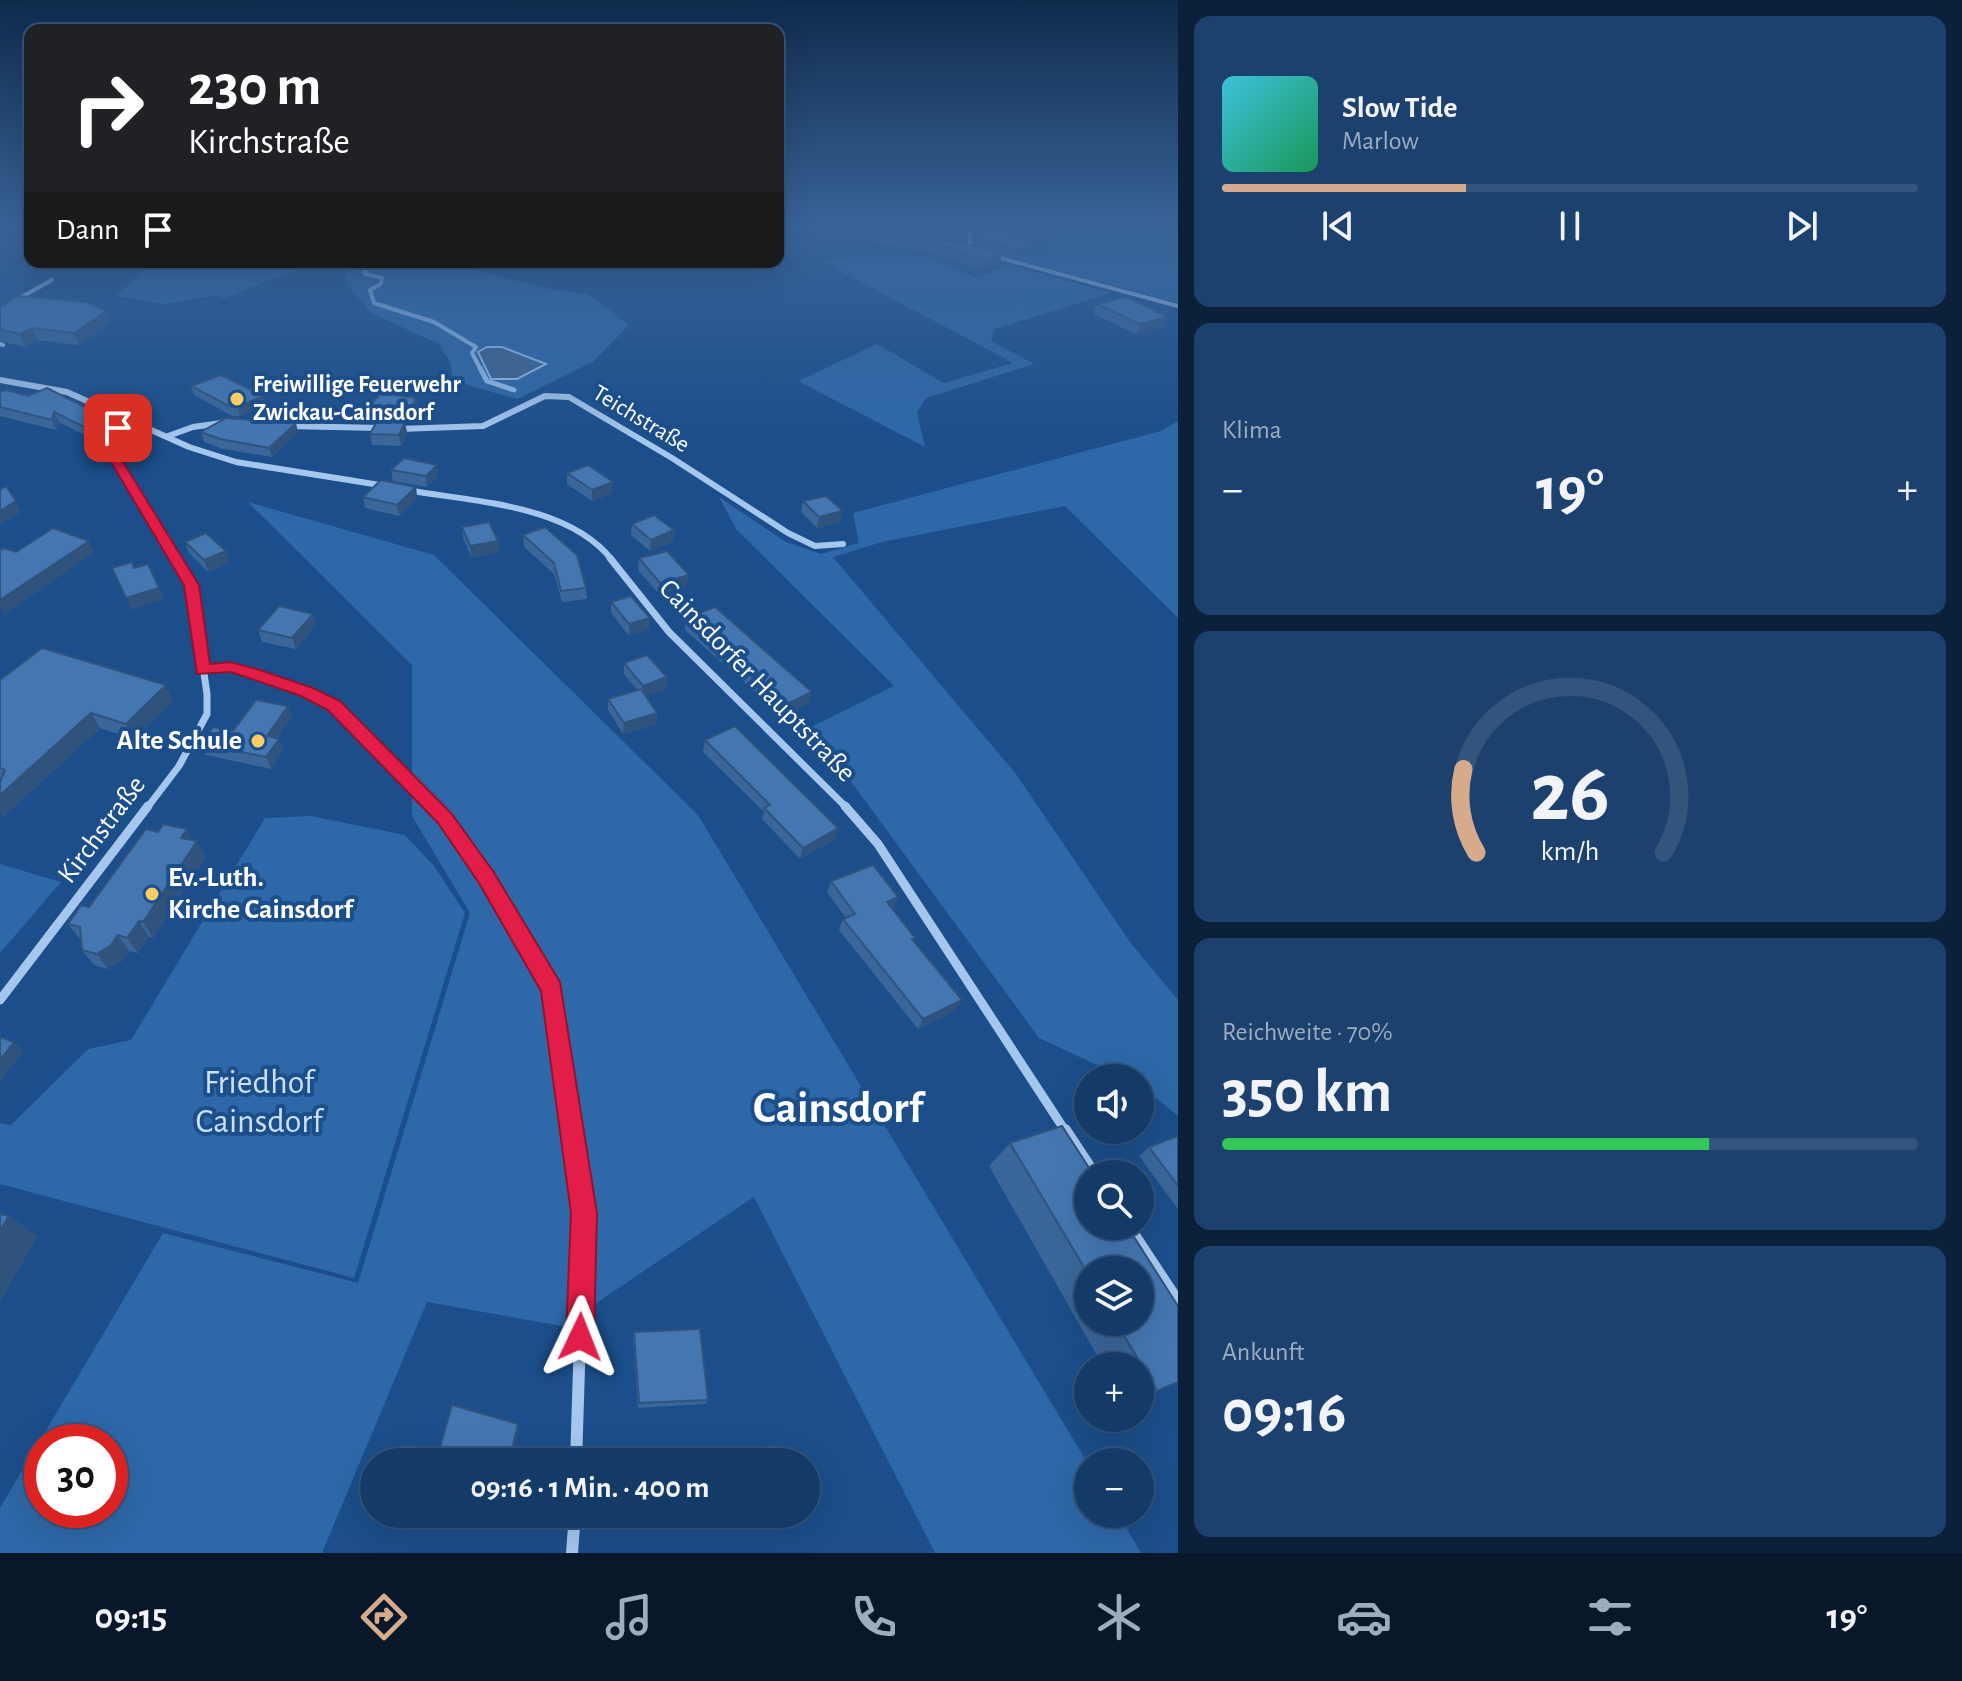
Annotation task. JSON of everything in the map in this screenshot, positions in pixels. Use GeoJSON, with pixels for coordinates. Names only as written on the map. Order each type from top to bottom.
{"type":"FeatureCollection","features":[{"type":"Feature","properties":{"kind":"street"},"geometry":{"type":"LineString","coordinates":[[0,309],[22,296]]}},
{"type":"Feature","properties":{"kind":"street"},"geometry":{"type":"LineString","coordinates":[[1143,296],[1178,306]]}},
{"type":"Feature","properties":{"kind":"street","name":"Cainsdorfer Hauptstraße"},"geometry":{"type":"LineString","coordinates":[[0,380],[67,392],[189,447],[236,462],[322,474],[534,513],[571,525],[600,545],[669,632],[832,791],[878,844],[1085,1160]]}},
{"type":"Feature","properties":{"kind":"street","name":"Teichstraße"},"geometry":{"type":"LineString","coordinates":[[281,425],[324,428],[483,426],[545,396],[569,397],[672,458],[788,533],[815,546],[843,544]]}},
{"type":"Feature","properties":{"kind":"street","name":"Kirchstraße"},"geometry":{"type":"LineString","coordinates":[[0,1000],[179,766],[207,714],[191,585],[114,457],[111,443],[118,428],[133,420]]}},
{"type":"Feature","properties":{"kind":"street"},"geometry":{"type":"LineString","coordinates":[[168,436],[222,421],[237,422]]}},
{"type":"Feature","properties":{"kind":"street"},"geometry":{"type":"LineString","coordinates":[[203,670],[230,667],[307,692],[334,705],[445,818],[486,877],[552,989],[584,1213],[576,1448]]}},
{"type":"Feature","properties":{"kind":"street"},"geometry":{"type":"LineString","coordinates":[[1137,1240],[1178,1302]]}},
{"type":"Feature","properties":{"kind":"street"},"geometry":{"type":"LineString","coordinates":[[572,1553],[574,1528]]}},
{"type":"Feature","properties":{"kind":"green space"},"geometry":{"type":"Polygon","coordinates":[[[119,296],[208,296],[167,304],[119,296]]]}},
{"type":"Feature","properties":{"kind":"green space"},"geometry":{"type":"Polygon","coordinates":[[[357,296],[591,296],[629,325],[593,362],[517,399],[453,381],[450,362],[439,344],[371,313],[357,296]],[[487,347],[478,352],[491,373],[499,378],[515,378],[546,364],[502,347],[487,347]]]}},
{"type":"Feature","properties":{"kind":"green space"},"geometry":{"type":"Polygon","coordinates":[[[888,296],[1100,296],[995,329],[991,341],[1034,364],[926,398],[917,413],[925,447],[798,381],[877,344],[944,383],[1013,363],[888,296]]]}},
{"type":"Feature","properties":{"kind":"green space"},"geometry":{"type":"Polygon","coordinates":[[[1154,296],[1178,296],[1178,303],[1154,296]]]}},
{"type":"Feature","properties":{"kind":"green space"},"geometry":{"type":"Polygon","coordinates":[[[1178,421],[1178,618],[1065,506],[882,542],[833,557],[1016,774],[1130,942],[1178,1000],[1178,1116],[1154,1096],[1154,1064],[1095,1064],[1039,1038],[811,727],[894,686],[736,529],[719,497],[786,542],[821,554],[859,543],[853,513],[1161,431],[1178,421]]]}},
{"type":"Feature","properties":{"kind":"green space"},"geometry":{"type":"Polygon","coordinates":[[[248,502],[434,555],[698,815],[1078,1448],[1074,1448],[1074,1528],[1126,1528],[1141,1553],[935,1553],[754,1197],[562,1326],[427,1302],[366,1448],[360,1448],[360,1462],[322,1553],[0,1553],[0,1508],[24,1468],[24,1528],[128,1528],[128,1424],[50,1424],[163,1233],[358,1283],[470,913],[412,816],[412,665],[248,502]]]}},
{"type":"Feature","properties":{"kind":"green space","name":"Friedhof Cainsdorf"},"geometry":{"type":"Polygon","coordinates":[[[311,816],[405,835],[434,866],[465,913],[354,1278],[0,1184],[0,1123],[11,1125],[88,1049],[131,1040],[265,818],[311,816]]]}},
{"type":"Feature","properties":{"kind":"green space"},"geometry":{"type":"Polygon","coordinates":[[[0,864],[61,882],[0,953],[0,864]]]}},
{"type":"Feature","properties":{"kind":"shaded area"},"geometry":{"type":"Polygon","coordinates":[[[487,347],[502,347],[546,364],[517,379],[491,379],[478,352],[487,347]]]}},
{"type":"Feature","properties":{"kind":"building"},"geometry":{"type":"Polygon","coordinates":[[[17,296],[23,296],[86,302],[106,311],[74,333],[32,328],[20,334],[0,330],[0,307],[17,296]]]}},
{"type":"Feature","properties":{"kind":"building"},"geometry":{"type":"Polygon","coordinates":[[[1126,297],[1168,317],[1140,324],[1097,304],[1126,297]]]}},
{"type":"Feature","properties":{"kind":"building"},"geometry":{"type":"Polygon","coordinates":[[[221,375],[263,396],[237,407],[229,406],[191,386],[221,375]]]}},
{"type":"Feature","properties":{"kind":"building"},"geometry":{"type":"Polygon","coordinates":[[[47,388],[102,416],[94,432],[54,412],[52,420],[0,407],[0,392],[6,390],[28,396],[47,388]]]}},
{"type":"Feature","properties":{"kind":"building"},"geometry":{"type":"Polygon","coordinates":[[[381,393],[416,398],[411,410],[365,411],[381,393]]]}},
{"type":"Feature","properties":{"kind":"building"},"geometry":{"type":"Polygon","coordinates":[[[226,418],[296,423],[269,448],[220,439],[201,432],[226,418]]]}},
{"type":"Feature","properties":{"kind":"building"},"geometry":{"type":"Polygon","coordinates":[[[405,422],[399,435],[370,434],[376,423],[405,422]]]}},
{"type":"Feature","properties":{"kind":"building"},"geometry":{"type":"Polygon","coordinates":[[[404,458],[437,465],[426,476],[391,470],[404,458]]]}},
{"type":"Feature","properties":{"kind":"building"},"geometry":{"type":"Polygon","coordinates":[[[588,465],[613,482],[592,490],[567,473],[588,465]]]}},
{"type":"Feature","properties":{"kind":"building"},"geometry":{"type":"Polygon","coordinates":[[[381,480],[416,487],[397,505],[363,497],[381,480]]]}},
{"type":"Feature","properties":{"kind":"building"},"geometry":{"type":"Polygon","coordinates":[[[6,486],[16,501],[0,511],[0,490],[6,486]]]}},
{"type":"Feature","properties":{"kind":"building"},"geometry":{"type":"Polygon","coordinates":[[[826,496],[843,511],[819,517],[803,501],[826,496]]]}},
{"type":"Feature","properties":{"kind":"building"},"geometry":{"type":"Polygon","coordinates":[[[654,515],[674,530],[651,540],[632,524],[654,515]]]}},
{"type":"Feature","properties":{"kind":"building"},"geometry":{"type":"Polygon","coordinates":[[[489,522],[498,541],[470,546],[462,527],[489,522]]]}},
{"type":"Feature","properties":{"kind":"building"},"geometry":{"type":"Polygon","coordinates":[[[545,527],[577,555],[586,588],[561,591],[554,563],[523,535],[545,527]]]}},
{"type":"Feature","properties":{"kind":"building"},"geometry":{"type":"Polygon","coordinates":[[[53,528],[89,541],[0,600],[0,550],[4,548],[16,552],[53,528]]]}},
{"type":"Feature","properties":{"kind":"building"},"geometry":{"type":"Polygon","coordinates":[[[206,533],[226,551],[204,560],[185,542],[206,533]]]}},
{"type":"Feature","properties":{"kind":"building"},"geometry":{"type":"Polygon","coordinates":[[[667,551],[689,575],[660,583],[639,558],[667,551]]]}},
{"type":"Feature","properties":{"kind":"building"},"geometry":{"type":"Polygon","coordinates":[[[132,562],[134,568],[148,564],[159,588],[126,598],[112,568],[132,562]]]}},
{"type":"Feature","properties":{"kind":"building"},"geometry":{"type":"Polygon","coordinates":[[[631,596],[650,618],[629,624],[611,602],[631,596]]]}},
{"type":"Feature","properties":{"kind":"building"},"geometry":{"type":"Polygon","coordinates":[[[279,606],[313,614],[292,638],[258,630],[279,606]]]}},
{"type":"Feature","properties":{"kind":"building"},"geometry":{"type":"Polygon","coordinates":[[[715,607],[812,692],[785,705],[686,618],[715,607]]]}},
{"type":"Feature","properties":{"kind":"building"},"geometry":{"type":"Polygon","coordinates":[[[42,648],[166,685],[126,724],[91,713],[0,795],[0,782],[5,770],[0,768],[0,680],[42,648]]]}},
{"type":"Feature","properties":{"kind":"building"},"geometry":{"type":"Polygon","coordinates":[[[647,655],[667,677],[643,686],[624,663],[647,655]]]}},
{"type":"Feature","properties":{"kind":"building"},"geometry":{"type":"Polygon","coordinates":[[[641,689],[657,713],[624,723],[608,699],[641,689]]]}},
{"type":"Feature","properties":{"kind":"building"},"geometry":{"type":"Polygon","coordinates":[[[256,700],[288,706],[267,736],[279,739],[266,757],[201,744],[213,727],[233,731],[256,700]]]}},
{"type":"Feature","properties":{"kind":"building"},"geometry":{"type":"Polygon","coordinates":[[[735,726],[838,828],[803,848],[764,808],[770,805],[705,740],[735,726]]]}},
{"type":"Feature","properties":{"kind":"building"},"geometry":{"type":"Polygon","coordinates":[[[163,824],[187,829],[181,838],[197,841],[143,922],[139,921],[127,938],[118,935],[111,945],[97,954],[82,950],[80,927],[68,924],[81,905],[89,907],[146,829],[158,832],[163,824]]]}},
{"type":"Feature","properties":{"kind":"building"},"geometry":{"type":"Polygon","coordinates":[[[873,865],[898,897],[887,902],[915,938],[912,939],[962,1000],[923,1019],[843,919],[855,914],[831,881],[873,865]]]}},
{"type":"Feature","properties":{"kind":"building"},"geometry":{"type":"Polygon","coordinates":[[[0,1037],[14,1042],[0,1060],[0,1037]]]}},
{"type":"Feature","properties":{"kind":"building"},"geometry":{"type":"Polygon","coordinates":[[[1062,1126],[1084,1160],[1074,1160],[1074,1240],[1136,1240],[1146,1256],[1077,1256],[1010,1143],[1062,1126]]]}},
{"type":"Feature","properties":{"kind":"building"},"geometry":{"type":"Polygon","coordinates":[[[1178,1136],[1178,1186],[1149,1147],[1178,1136]]]}},
{"type":"Feature","properties":{"kind":"building"},"geometry":{"type":"Polygon","coordinates":[[[0,1214],[9,1216],[0,1231],[0,1214]]]}},
{"type":"Feature","properties":{"kind":"building"},"geometry":{"type":"Polygon","coordinates":[[[1154,1268],[1178,1306],[1178,1382],[1157,1391],[1154,1386],[1154,1352],[1134,1352],[1124,1336],[1154,1336],[1154,1268]]]}},
{"type":"Feature","properties":{"kind":"building"},"geometry":{"type":"Polygon","coordinates":[[[700,1329],[708,1400],[639,1403],[634,1332],[700,1329]]]}},
{"type":"Feature","properties":{"kind":"building"},"geometry":{"type":"Polygon","coordinates":[[[452,1405],[518,1424],[512,1448],[440,1448],[452,1405]]]}},
{"type":"Feature","properties":{"kind":"waterway"},"geometry":{"type":"LineString","coordinates":[[372,296],[374,303],[434,322],[476,347],[472,353],[481,370]]}},
{"type":"Feature","properties":{"kind":"waterway"},"geometry":{"type":"LineString","coordinates":[[480,368],[487,381],[514,390]]}},
{"type":"Feature","properties":{"kind":"place","name":"Freiwillige Feuerwehr Zwickau-Cainsdorf"},"geometry":{"type":"Point","coordinates":[237,399]}},
{"type":"Feature","properties":{"kind":"place","name":"Alte Schule"},"geometry":{"type":"Point","coordinates":[258,741]}},
{"type":"Feature","properties":{"kind":"place","name":"Ev.-Luth. Kirche Cainsdorf"},"geometry":{"type":"Point","coordinates":[152,894]}},
{"type":"Feature","properties":{"kind":"district","name":"Cainsdorf"},"geometry":{"type":"Point","coordinates":[838,1109]}},
{"type":"Feature","properties":{"kind":"route"},"geometry":{"type":"LineString","coordinates":[[118,428],[111,443],[114,457],[191,585],[203,670],[230,667],[307,692],[334,705],[445,818],[486,877],[552,989],[584,1213],[580,1337]]}}]}
